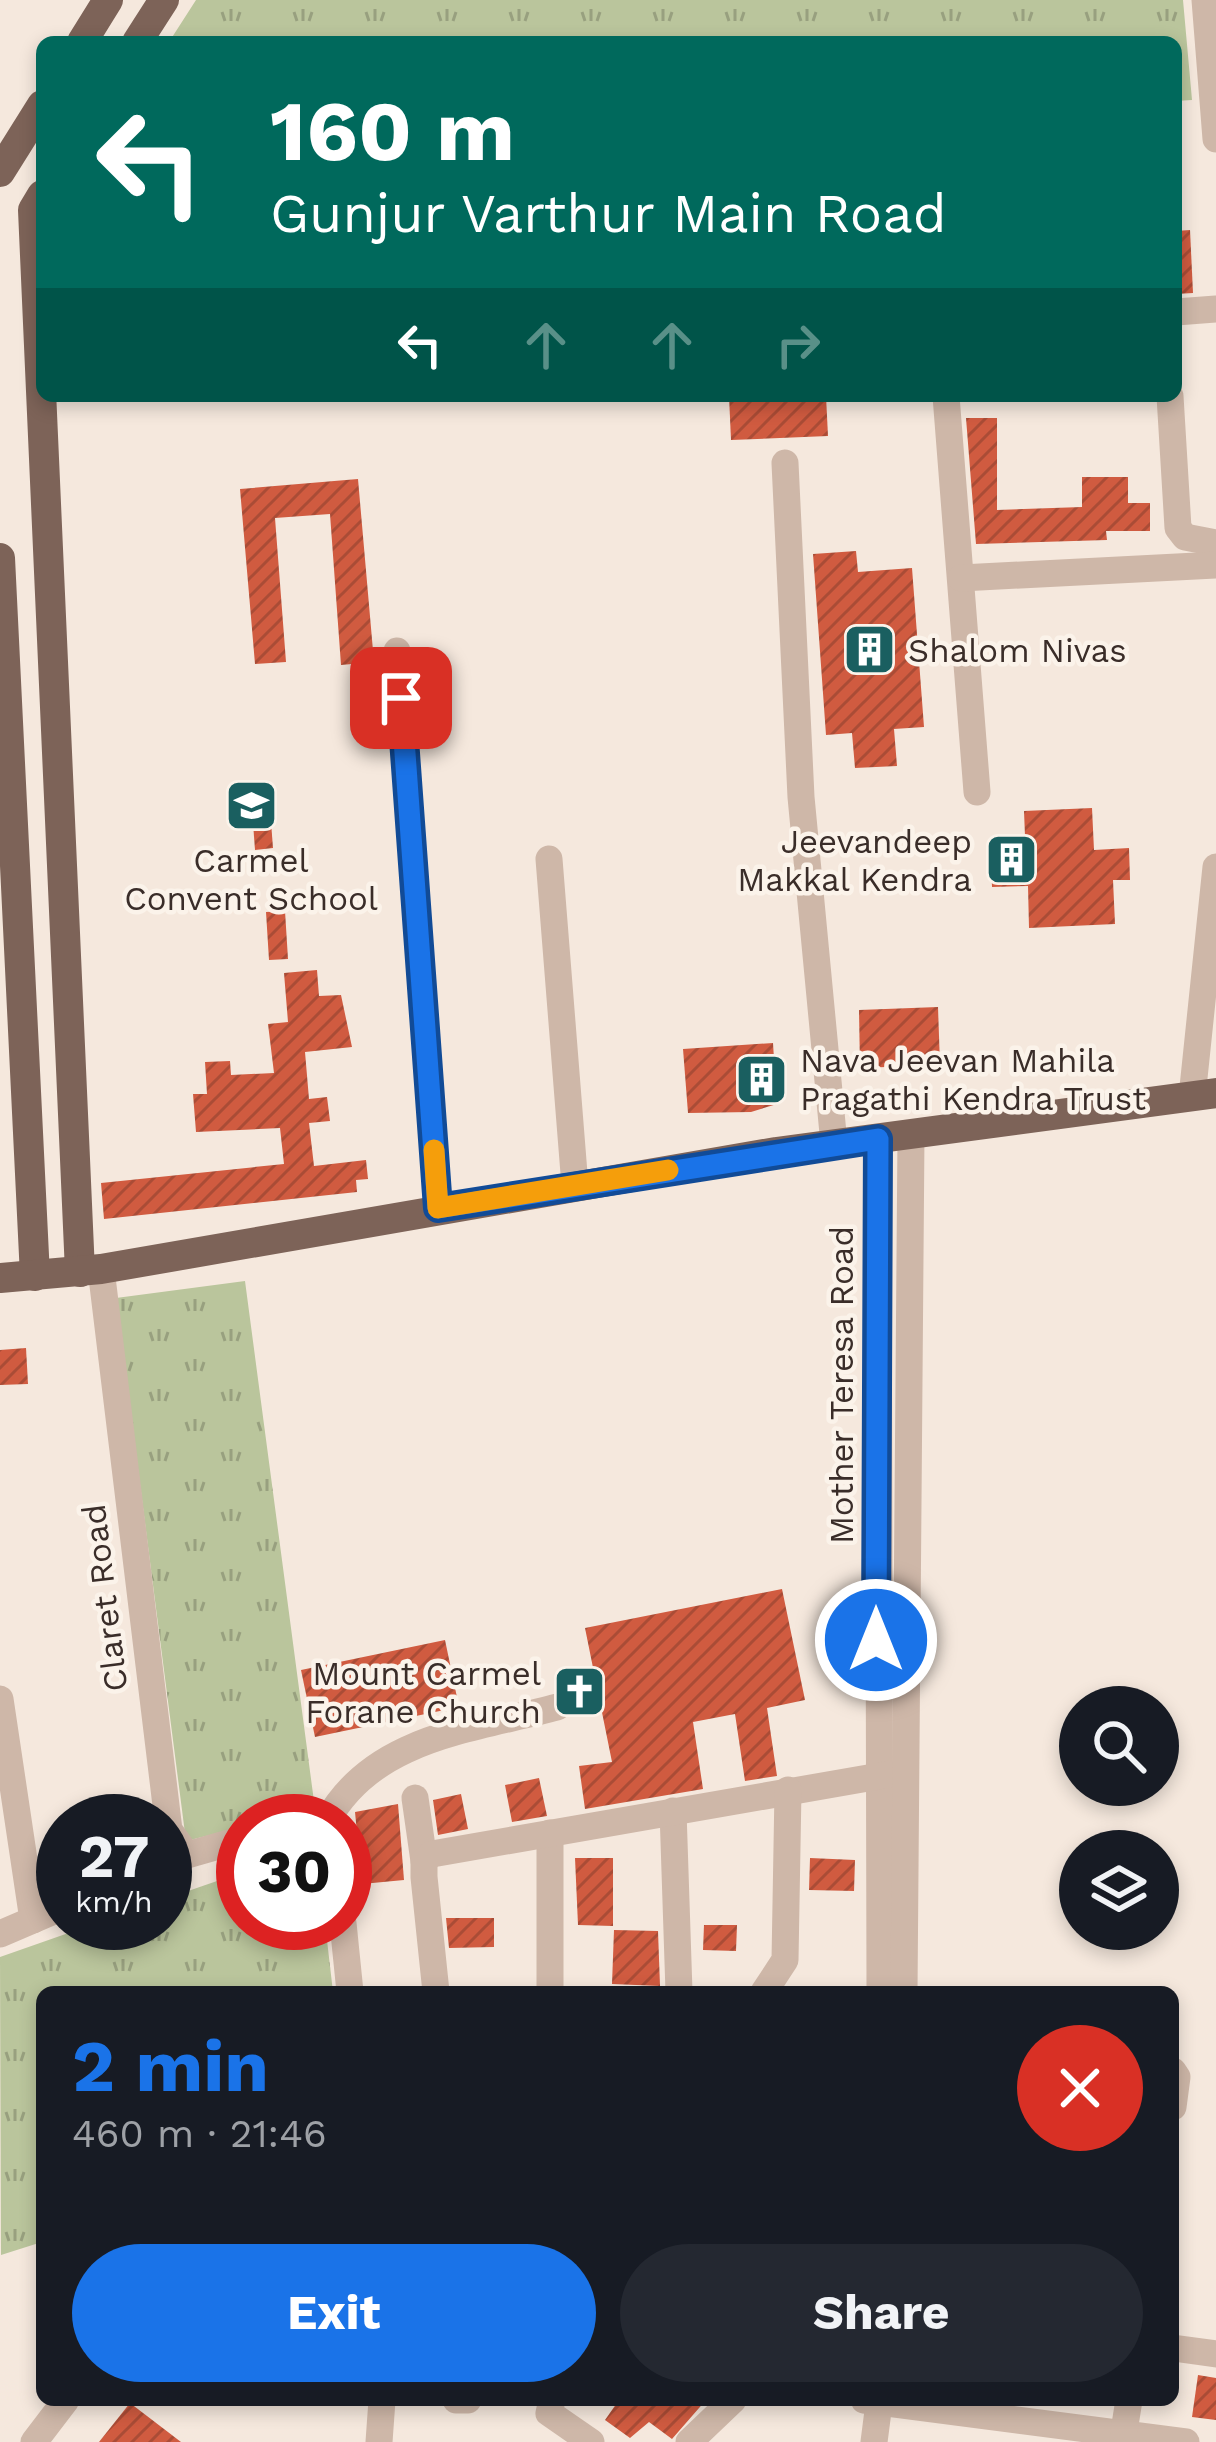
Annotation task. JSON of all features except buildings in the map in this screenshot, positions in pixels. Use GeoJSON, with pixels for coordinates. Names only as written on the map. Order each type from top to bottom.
{"type":"FeatureCollection","features":[{"type":"Feature","properties":{"kind":"main road"},"geometry":{"type":"LineString","coordinates":[[86,36],[108,0]]}},
{"type":"Feature","properties":{"kind":"main road"},"geometry":{"type":"LineString","coordinates":[[141,36],[164,0]]}},
{"type":"Feature","properties":{"kind":"main road"},"geometry":{"type":"LineString","coordinates":[[0,172],[36,115]]}},
{"type":"Feature","properties":{"kind":"main road"},"geometry":{"type":"LineString","coordinates":[[36,205],[36,266]]}},
{"type":"Feature","properties":{"kind":"main road"},"geometry":{"type":"LineString","coordinates":[[43,402],[90,1271]]}},
{"type":"Feature","properties":{"kind":"main road"},"geometry":{"type":"LineString","coordinates":[[0,558],[35,1276]]}},
{"type":"Feature","properties":{"kind":"main road"},"geometry":{"type":"LineString","coordinates":[[0,1278],[90,1271],[834,1144],[1204,1095]]}},
{"type":"Feature","properties":{"kind":"street"},"geometry":{"type":"LineString","coordinates":[[1205,0],[1216,139]]}},
{"type":"Feature","properties":{"kind":"street"},"geometry":{"type":"LineString","coordinates":[[1182,312],[1216,309]]}},
{"type":"Feature","properties":{"kind":"street"},"geometry":{"type":"LineString","coordinates":[[947,402],[977,792]]}},
{"type":"Feature","properties":{"kind":"street"},"geometry":{"type":"LineString","coordinates":[[1170,402],[1178,528],[1185,537],[1216,543]]}},
{"type":"Feature","properties":{"kind":"street"},"geometry":{"type":"LineString","coordinates":[[785,463],[801,797],[834,1144]]}},
{"type":"Feature","properties":{"kind":"street"},"geometry":{"type":"LineString","coordinates":[[962,578],[1216,565]]}},
{"type":"Feature","properties":{"kind":"street"},"geometry":{"type":"LineString","coordinates":[[398,651],[438,1208]]}},
{"type":"Feature","properties":{"kind":"street"},"geometry":{"type":"LineString","coordinates":[[549,859],[575,1186]]}},
{"type":"Feature","properties":{"kind":"street"},"geometry":{"type":"LineString","coordinates":[[1204,1095],[1216,867]]}},
{"type":"Feature","properties":{"kind":"street","name":"Mother Teresa Road"},"geometry":{"type":"LineString","coordinates":[[904,1986],[911,1135]]}},
{"type":"Feature","properties":{"kind":"street","name":"Mother Teresa Road"},"geometry":{"type":"LineString","coordinates":[[878,1139],[880,1986]]}},
{"type":"Feature","properties":{"kind":"street","name":"Claret Road"},"geometry":{"type":"LineString","coordinates":[[90,1271],[164,1794]]}},
{"type":"Feature","properties":{"kind":"street"},"geometry":{"type":"LineString","coordinates":[[0,1699],[33,1920]]}},
{"type":"Feature","properties":{"kind":"street"},"geometry":{"type":"LineString","coordinates":[[342,1794],[397,1750],[557,1707]]}},
{"type":"Feature","properties":{"kind":"street"},"geometry":{"type":"LineString","coordinates":[[424,1861],[432,1854],[904,1772]]}},
{"type":"Feature","properties":{"kind":"street"},"geometry":{"type":"LineString","coordinates":[[768,1986],[785,1960],[788,1790]]}},
{"type":"Feature","properties":{"kind":"street"},"geometry":{"type":"LineString","coordinates":[[415,1798],[435,1986]]}},
{"type":"Feature","properties":{"kind":"street"},"geometry":{"type":"LineString","coordinates":[[673,1811],[679,1986]]}},
{"type":"Feature","properties":{"kind":"street"},"geometry":{"type":"LineString","coordinates":[[550,1833],[550,1986]]}},
{"type":"Feature","properties":{"kind":"street"},"geometry":{"type":"LineString","coordinates":[[0,1934],[36,1919]]}},
{"type":"Feature","properties":{"kind":"street"},"geometry":{"type":"LineString","coordinates":[[346,1950],[349,1986]]}},
{"type":"Feature","properties":{"kind":"street"},"geometry":{"type":"LineString","coordinates":[[1179,2349],[1216,2354]]}},
{"type":"Feature","properties":{"kind":"street"},"geometry":{"type":"LineString","coordinates":[[34,2442],[61,2406]]}},
{"type":"Feature","properties":{"kind":"street"},"geometry":{"type":"LineString","coordinates":[[379,2442],[382,2406]]}},
{"type":"Feature","properties":{"kind":"street"},"geometry":{"type":"LineString","coordinates":[[551,2406],[550,2413],[592,2442]]}},
{"type":"Feature","properties":{"kind":"street"},"geometry":{"type":"LineString","coordinates":[[689,2442],[727,2406]]}},
{"type":"Feature","properties":{"kind":"street"},"geometry":{"type":"LineString","coordinates":[[871,2406],[874,2442]]}},
{"type":"Feature","properties":{"kind":"street"},"geometry":{"type":"LineString","coordinates":[[897,2406],[1031,2432],[1124,2431],[1186,2442]]}},
{"type":"Feature","properties":{"kind":"street"},"geometry":{"type":"LineString","coordinates":[[1124,2431],[1128,2406]]}},
{"type":"Feature","properties":{"kind":"green space"},"geometry":{"type":"Polygon","coordinates":[[[196,0],[1183,0],[1192,100],[1182,101],[1182,36],[173,36],[196,0]]]}},
{"type":"Feature","properties":{"kind":"green space"},"geometry":{"type":"Polygon","coordinates":[[[245,1281],[313,1794],[216,1794],[216,1834],[192,1840],[192,1794],[180,1794],[116,1298],[245,1281]]]}},
{"type":"Feature","properties":{"kind":"green space"},"geometry":{"type":"Polygon","coordinates":[[[216,1881],[216,1950],[328,1950],[332,1986],[36,1986],[36,2244],[1,2255],[0,1957],[36,1944],[36,1950],[192,1950],[192,1890],[216,1881]]]}},
{"type":"Feature","properties":{"kind":"slow traffic"},"geometry":{"type":"LineString","coordinates":[[434,1150],[438,1208],[668,1170]]}},
{"type":"Feature","properties":{"kind":"place","name":"Shalom Nivas"},"geometry":{"type":"Point","coordinates":[869,650]}},
{"type":"Feature","properties":{"kind":"place","name":"Carmel Convent School"},"geometry":{"type":"Point","coordinates":[251,806]}},
{"type":"Feature","properties":{"kind":"place","name":"Jeevandeep Makkal Kendra"},"geometry":{"type":"Point","coordinates":[1011,860]}},
{"type":"Feature","properties":{"kind":"place","name":"Nava Jeevan Mahila Pragathi Kendra Trust"},"geometry":{"type":"Point","coordinates":[761,1079]}},
{"type":"Feature","properties":{"kind":"place","name":"Mount Carmel Forane Church"},"geometry":{"type":"Point","coordinates":[580,1692]}},
{"type":"Feature","properties":{"kind":"route"},"geometry":{"type":"LineString","coordinates":[[401,698],[438,1208],[878,1139],[876,1640]]}}]}
